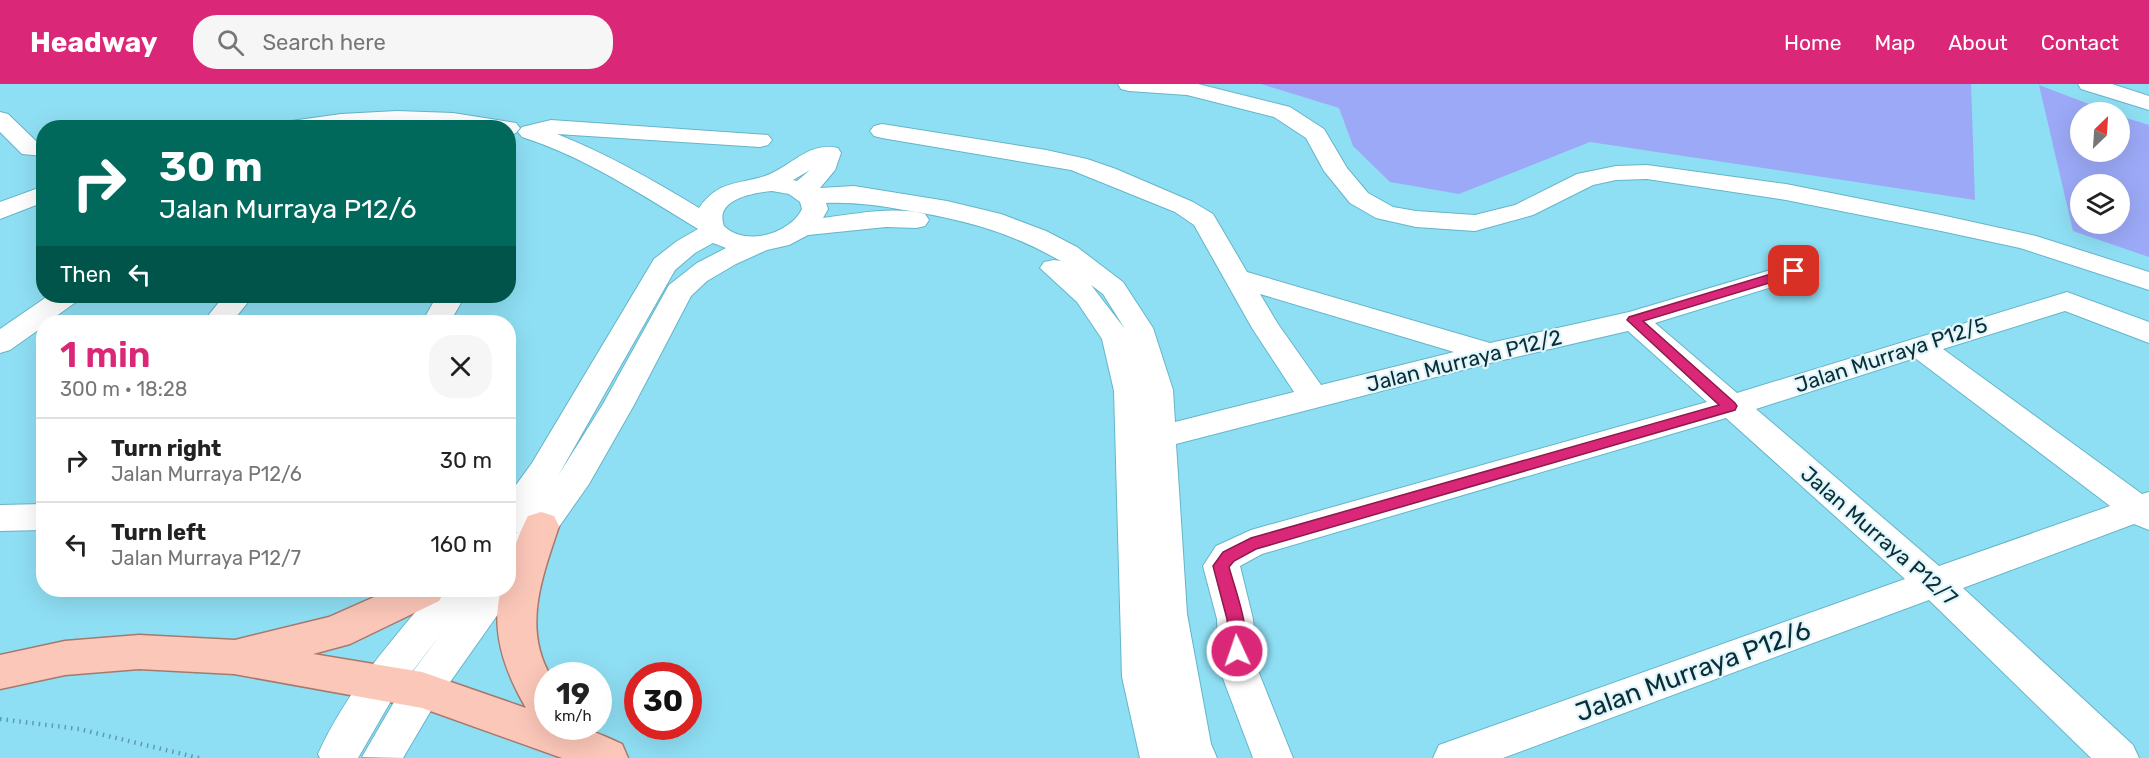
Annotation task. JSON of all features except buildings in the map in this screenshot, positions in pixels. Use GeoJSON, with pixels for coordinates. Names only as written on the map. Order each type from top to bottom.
{"type":"FeatureCollection","features":[{"type":"Feature","properties":{"kind":"main road"},"geometry":{"type":"LineString","coordinates":[[525,524],[517,600],[519,647],[534,684]]}},
{"type":"Feature","properties":{"kind":"main road"},"geometry":{"type":"LineString","coordinates":[[234,657],[336,632],[411,597]]}},
{"type":"Feature","properties":{"kind":"main road"},"geometry":{"type":"LineString","coordinates":[[0,672],[65,658],[139,652],[234,657],[422,690],[585,743]]}},
{"type":"Feature","properties":{"kind":"street"},"geometry":{"type":"LineString","coordinates":[[1129,84],[1187,88],[1282,112],[1316,134],[1336,171],[1359,198],[1385,213],[1416,219],[1475,222],[1503,217],[1524,210],[1586,179],[1616,173],[1647,172],[1786,192],[1963,228],[2027,242],[2149,281]]}},
{"type":"Feature","properties":{"kind":"street"},"geometry":{"type":"LineString","coordinates":[[2089,84],[2149,103]]}},
{"type":"Feature","properties":{"kind":"street"},"geometry":{"type":"LineString","coordinates":[[384,120],[399,117],[455,120]]}},
{"type":"Feature","properties":{"kind":"street"},"geometry":{"type":"LineString","coordinates":[[0,119],[36,148]]}},
{"type":"Feature","properties":{"kind":"street"},"geometry":{"type":"LineString","coordinates":[[516,129],[577,127],[760,140]]}},
{"type":"Feature","properties":{"kind":"street"},"geometry":{"type":"LineString","coordinates":[[516,129],[581,152],[628,176],[732,242],[758,244]]}},
{"type":"Feature","properties":{"kind":"street"},"geometry":{"type":"LineString","coordinates":[[882,131],[1046,157],[1107,174],[1184,207],[1204,220],[1266,328],[1314,398]]}},
{"type":"Feature","properties":{"kind":"street"},"geometry":{"type":"LineString","coordinates":[[36,151],[31,159],[36,165]]}},
{"type":"Feature","properties":{"kind":"street"},"geometry":{"type":"LineString","coordinates":[[772,183],[810,159],[829,153],[828,163],[806,193]]}},
{"type":"Feature","properties":{"kind":"street"},"geometry":{"type":"LineString","coordinates":[[628,176],[665,186],[691,189],[739,189],[772,183],[789,185],[806,193],[854,194],[947,209],[992,220],[1037,237],[1067,253],[1113,288],[1139,328],[1158,390],[1132,498],[1141,677],[1160,758]]}},
{"type":"Feature","properties":{"kind":"street"},"geometry":{"type":"LineString","coordinates":[[711,228],[708,216],[718,201],[739,189]]}},
{"type":"Feature","properties":{"kind":"street"},"geometry":{"type":"LineString","coordinates":[[803,228],[815,212],[814,204],[806,193]]}},
{"type":"Feature","properties":{"kind":"street"},"geometry":{"type":"LineString","coordinates":[[0,211],[36,197]]}},
{"type":"Feature","properties":{"kind":"street"},"geometry":{"type":"LineString","coordinates":[[525,524],[583,465],[679,291],[693,276],[711,265],[758,244],[783,239],[803,228],[886,219],[927,221],[982,234],[1014,245],[1045,261],[1087,296],[1116,338],[1129,391],[1145,438],[1161,498],[1169,614],[1191,744],[1197,758]]}},
{"type":"Feature","properties":{"kind":"street"},"geometry":{"type":"LineString","coordinates":[[516,549],[544,472],[664,265],[711,228]]}},
{"type":"Feature","properties":{"kind":"street","name":"Jalan Murraya P12/2"},"geometry":{"type":"LineString","coordinates":[[1145,438],[1634,320],[1794,271]]}},
{"type":"Feature","properties":{"kind":"street"},"geometry":{"type":"LineString","coordinates":[[1235,277],[1490,353]]}},
{"type":"Feature","properties":{"kind":"street","name":"Jalan Murraya P12/5"},"geometry":{"type":"LineString","coordinates":[[1730,406],[2067,301],[2149,333]]}},
{"type":"Feature","properties":{"kind":"street"},"geometry":{"type":"LineString","coordinates":[[39,315],[56,303]]}},
{"type":"Feature","properties":{"kind":"street"},"geometry":{"type":"LineString","coordinates":[[223,315],[233,303]]}},
{"type":"Feature","properties":{"kind":"street"},"geometry":{"type":"LineString","coordinates":[[0,343],[36,317]]}},
{"type":"Feature","properties":{"kind":"street","name":"Jalan Murraya P12/7"},"geometry":{"type":"LineString","coordinates":[[1634,320],[1934,583],[2119,758]]}},
{"type":"Feature","properties":{"kind":"street"},"geometry":{"type":"LineString","coordinates":[[1919,346],[2146,510]]}},
{"type":"Feature","properties":{"kind":"street"},"geometry":{"type":"LineString","coordinates":[[1273,758],[1238,668],[1235,619],[1221,566],[1228,556],[1251,544],[1730,406]]}},
{"type":"Feature","properties":{"kind":"street","name":"Jalan Murraya P12/6"},"geometry":{"type":"LineString","coordinates":[[1453,758],[1934,583],[2146,510]]}},
{"type":"Feature","properties":{"kind":"street"},"geometry":{"type":"LineString","coordinates":[[0,518],[36,517]]}},
{"type":"Feature","properties":{"kind":"street"},"geometry":{"type":"LineString","coordinates":[[338,754],[381,682],[449,597]]}},
{"type":"Feature","properties":{"kind":"street"},"geometry":{"type":"LineString","coordinates":[[381,757],[422,690],[490,597]]}},
{"type":"Feature","properties":{"kind":"path"},"geometry":{"type":"LineString","coordinates":[[0,718],[79,729],[199,758]]}},
{"type":"Feature","properties":{"kind":"shaded area"},"geometry":{"type":"Polygon","coordinates":[[[1261,84],[1971,84],[1975,200],[1590,142],[1459,194],[1390,182],[1353,146],[1339,108],[1261,84]]]}},
{"type":"Feature","properties":{"kind":"shaded area"},"geometry":{"type":"Polygon","coordinates":[[[2039,85],[2084,102],[2070,102],[2070,162],[2130,162],[2130,119],[2149,125],[2149,257],[2082,234],[2130,234],[2130,174],[2070,174],[2070,218],[2039,85]]]}},
{"type":"Feature","properties":{"kind":"route"},"geometry":{"type":"LineString","coordinates":[[1237,651],[1235,619],[1221,566],[1228,556],[1251,544],[1730,406],[1634,320],[1794,271]]}}]}
